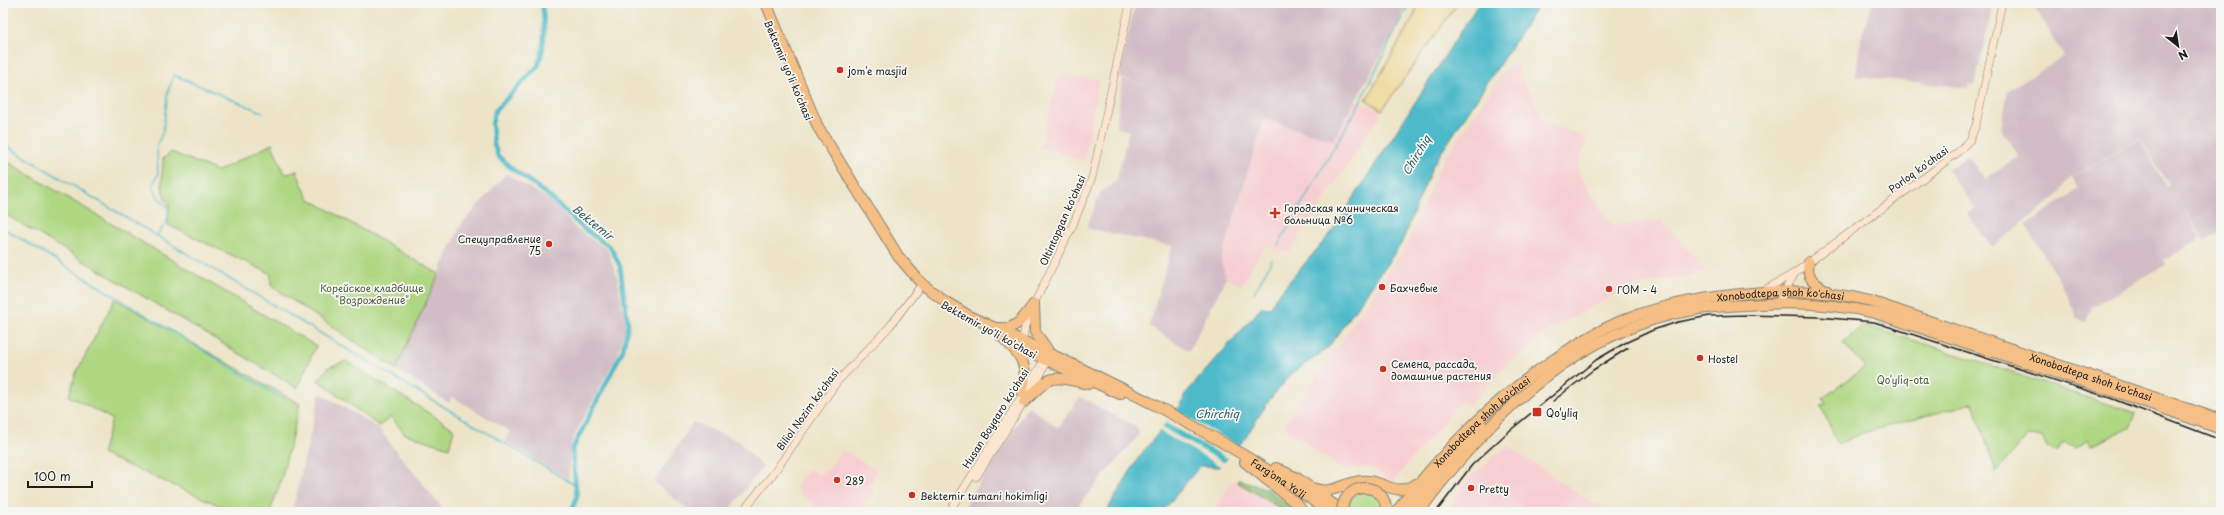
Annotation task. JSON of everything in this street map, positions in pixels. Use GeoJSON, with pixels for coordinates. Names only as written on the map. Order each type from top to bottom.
{"type":"FeatureCollection","features":[{"type":"Feature","properties":{"kind":"highway","name":"Bektemir yo'li ko'chasi"},"geometry":{"type":"LineString","coordinates":[[761,3],[814,128],[896,260],[921,286],[960,315],[1002,337],[1022,343]]}},
{"type":"Feature","properties":{"kind":"highway","name":"Bektemir yo'li ko'chasi"},"geometry":{"type":"LineString","coordinates":[[766,3],[818,126],[898,256],[921,286],[960,311],[995,327],[1047,358],[1110,390],[1154,407]]}},
{"type":"Feature","properties":{"kind":"highway"},"geometry":{"type":"LineString","coordinates":[[1809,262],[1808,272],[1811,279],[1829,292]]}},
{"type":"Feature","properties":{"kind":"highway","name":"Xonobodtepa shoh ko'chasi"},"geometry":{"type":"LineString","coordinates":[[1396,512],[1423,477],[1454,442],[1501,398],[1584,339],[1619,322],[1658,308],[1709,297],[1760,292],[1829,292],[1870,301],[2062,369],[2221,430]]}},
{"type":"Feature","properties":{"kind":"highway","name":"Xonobodtepa shoh ko'chasi"},"geometry":{"type":"LineString","coordinates":[[1419,512],[1478,438],[1505,410],[1536,384],[1592,347],[1650,321],[1693,310],[1778,302],[1824,303],[1875,313],[2062,369],[2221,420]]}},
{"type":"Feature","properties":{"kind":"highway"},"geometry":{"type":"LineString","coordinates":[[995,327],[1009,329],[1014,327],[1034,304]]}},
{"type":"Feature","properties":{"kind":"highway"},"geometry":{"type":"LineString","coordinates":[[1034,304],[1035,332],[1047,358]]}},
{"type":"Feature","properties":{"kind":"highway"},"geometry":{"type":"LineString","coordinates":[[1002,337],[1015,349],[1024,363],[1026,375],[1023,398]]}},
{"type":"Feature","properties":{"kind":"highway","name":"Bektemir yo'li ko'chasi"},"geometry":{"type":"LineString","coordinates":[[1047,358],[1154,407],[1247,460]]}},
{"type":"Feature","properties":{"kind":"highway"},"geometry":{"type":"LineString","coordinates":[[1023,398],[1045,381],[1054,377],[1110,390]]}},
{"type":"Feature","properties":{"kind":"highway"},"geometry":{"type":"LineString","coordinates":[[1408,512],[1438,472],[1480,427],[1500,408],[1536,384]]}},
{"type":"Feature","properties":{"kind":"highway"},"geometry":{"type":"LineString","coordinates":[[1247,460],[1285,472],[1300,489],[1343,512],[1343,503],[1348,496],[1362,488],[1371,488],[1380,493],[1387,510]]}},
{"type":"Feature","properties":{"kind":"highway"},"geometry":{"type":"LineString","coordinates":[[1247,460],[1300,508],[1308,512]]}},
{"type":"Feature","properties":{"kind":"highway","name":"Farg'ona Yo'li"},"geometry":{"type":"LineString","coordinates":[[1247,460],[1277,480],[1300,489],[1329,512]]}},
{"type":"Feature","properties":{"kind":"highway"},"geometry":{"type":"LineString","coordinates":[[1300,489],[1328,491],[1366,481],[1400,490],[1414,485],[1423,477]]}},
{"type":"Feature","properties":{"kind":"highway","name":"Farg'ona Yo'li"},"geometry":{"type":"LineString","coordinates":[[1300,489],[1320,512]]}},
{"type":"Feature","properties":{"kind":"main road","name":"Oltintopgan ko'chasi"},"geometry":{"type":"LineString","coordinates":[[1022,343],[1025,326],[1034,304],[1072,227],[1092,178],[1130,3]]}},
{"type":"Feature","properties":{"kind":"main road","name":"Porloq ko'chasi"},"geometry":{"type":"LineString","coordinates":[[1760,292],[1796,272],[1956,154],[1970,140],[1976,125],[2002,3]]}},
{"type":"Feature","properties":{"kind":"main road"},"geometry":{"type":"LineString","coordinates":[[1778,302],[1786,291],[1796,272]]}},
{"type":"Feature","properties":{"kind":"main road","name":"Biliol Nozim ko'chasi"},"geometry":{"type":"LineString","coordinates":[[742,512],[773,474],[837,382],[890,326],[921,286]]}},
{"type":"Feature","properties":{"kind":"main road","name":"Husan Boyqaro ko'chasi"},"geometry":{"type":"LineString","coordinates":[[954,512],[1047,358]]}},
{"type":"Feature","properties":{"kind":"main road","name":"Husan Boyqaro ko'chasi"},"geometry":{"type":"LineString","coordinates":[[949,512],[1023,398]]}},
{"type":"Feature","properties":{"kind":"shaded area"},"geometry":{"type":"Polygon","coordinates":[[[1135,3],[1406,3],[1396,28],[1333,140],[1264,119],[1221,260],[1226,278],[1189,351],[1149,326],[1172,246],[1086,228],[1101,192],[1116,182],[1129,131],[1116,127],[1123,79],[1154,88],[1119,77],[1135,3]]]}},
{"type":"Feature","properties":{"kind":"shaded area"},"geometry":{"type":"Polygon","coordinates":[[[1872,3],[1993,3],[1975,85],[1970,84],[1969,88],[1856,76],[1860,41],[1872,3]]]}},
{"type":"Feature","properties":{"kind":"shaded area"},"geometry":{"type":"Polygon","coordinates":[[[2035,3],[2221,3],[2221,232],[2205,241],[2174,193],[2201,238],[2164,261],[2165,265],[2092,307],[2086,322],[2077,318],[2067,294],[2026,225],[2079,189],[2072,177],[2140,139],[2167,187],[2170,186],[2140,138],[2071,177],[2057,196],[1992,247],[1967,214],[1975,208],[1948,170],[1967,156],[1985,179],[2019,156],[2001,130],[2008,90],[2064,57],[2035,7],[2035,3]]]}},
{"type":"Feature","properties":{"kind":"shaded area"},"geometry":{"type":"Polygon","coordinates":[[[1512,60],[1546,123],[1587,138],[1577,170],[1611,225],[1661,220],[1708,272],[1628,288],[1543,334],[1502,369],[1469,406],[1462,400],[1392,483],[1370,467],[1342,470],[1283,426],[1407,245],[1441,163],[1512,60]]]}},
{"type":"Feature","properties":{"kind":"shaded area"},"geometry":{"type":"Polygon","coordinates":[[[1059,75],[1099,80],[1084,162],[1040,147],[1059,75]]]}},
{"type":"Feature","properties":{"kind":"shaded area","name":"Городская клиническая больница №6"},"geometry":{"type":"Polygon","coordinates":[[[1355,100],[1379,109],[1380,116],[1290,251],[1278,252],[1266,245],[1241,285],[1226,278],[1221,260],[1264,118],[1333,140],[1355,100]]]}},
{"type":"Feature","properties":{"kind":"shaded area"},"geometry":{"type":"Polygon","coordinates":[[[506,174],[553,202],[577,230],[607,249],[617,276],[626,327],[617,356],[575,434],[571,445],[568,479],[505,441],[510,431],[452,397],[449,403],[396,369],[461,225],[506,174]]]}},
{"type":"Feature","properties":{"kind":"shaded area"},"geometry":{"type":"Polygon","coordinates":[[[320,393],[377,427],[445,512],[292,512],[320,393]]]}},
{"type":"Feature","properties":{"kind":"shaded area"},"geometry":{"type":"Polygon","coordinates":[[[1080,397],[1138,428],[1139,435],[1081,502],[1075,512],[961,512],[1028,406],[1058,428],[1080,397]]]}},
{"type":"Feature","properties":{"kind":"shaded area"},"geometry":{"type":"Polygon","coordinates":[[[693,422],[740,442],[753,458],[763,466],[728,512],[691,512],[654,482],[693,422]]]}},
{"type":"Feature","properties":{"kind":"shaded area"},"geometry":{"type":"Polygon","coordinates":[[[1508,446],[1597,505],[1599,503],[1609,509],[1606,512],[1445,512],[1472,475],[1508,446]]]}},
{"type":"Feature","properties":{"kind":"shaded area","name":"289"},"geometry":{"type":"Polygon","coordinates":[[[843,451],[877,470],[869,487],[875,491],[862,512],[812,512],[815,506],[797,490],[796,485],[809,469],[819,474],[829,468],[839,453],[843,451]]]}},
{"type":"Feature","properties":{"kind":"shaded area"},"geometry":{"type":"Polygon","coordinates":[[[1233,480],[1263,497],[1286,512],[1213,512],[1233,480]]]}},
{"type":"Feature","properties":{"kind":"green space","name":"Корейское кладбище \"Возрождение\""},"geometry":{"type":"Polygon","coordinates":[[[272,144],[284,173],[288,174],[296,170],[308,198],[439,274],[396,369],[271,286],[271,274],[168,225],[169,203],[163,194],[162,176],[163,159],[171,152],[218,171],[272,144]]]}},
{"type":"Feature","properties":{"kind":"green space"},"geometry":{"type":"Polygon","coordinates":[[[3,159],[316,346],[297,388],[3,213],[3,159]]]}},
{"type":"Feature","properties":{"kind":"green space"},"geometry":{"type":"Polygon","coordinates":[[[115,299],[300,404],[281,480],[270,512],[234,512],[102,454],[112,419],[69,396],[76,373],[115,299]]]}},
{"type":"Feature","properties":{"kind":"green space","name":"Qo‘yliq-ota"},"geometry":{"type":"Polygon","coordinates":[[[1863,325],[2136,413],[2130,428],[2091,446],[2088,440],[2076,448],[2063,443],[2056,452],[2048,449],[2042,437],[2027,436],[1996,472],[1973,403],[1863,433],[1838,444],[1821,406],[1826,404],[1823,398],[1865,367],[1843,343],[1863,325]]]}},
{"type":"Feature","properties":{"kind":"green space"},"geometry":{"type":"Polygon","coordinates":[[[346,361],[454,429],[449,448],[405,434],[391,417],[379,426],[318,380],[329,367],[346,361]]]}},
{"type":"Feature","properties":{"kind":"green space"},"geometry":{"type":"Polygon","coordinates":[[[1239,479],[1268,489],[1297,512],[1286,512],[1237,482],[1239,479]]]}},
{"type":"Feature","properties":{"kind":"green space"},"geometry":{"type":"Polygon","coordinates":[[[1361,491],[1376,495],[1382,508],[1381,512],[1351,512],[1346,508],[1348,501],[1361,491]]]}},
{"type":"Feature","properties":{"kind":"sand"},"geometry":{"type":"Polygon","coordinates":[[[1418,3],[1458,3],[1382,110],[1366,100],[1414,16],[1418,3]]]}},
{"type":"Feature","properties":{"kind":"water","name":"Chirchiq"},"geometry":{"type":"Polygon","coordinates":[[[1479,3],[1540,3],[1433,165],[1401,244],[1327,349],[1294,372],[1270,399],[1243,441],[1219,467],[1200,466],[1162,512],[1106,512],[1139,457],[1181,405],[1185,394],[1262,307],[1271,308],[1275,298],[1331,233],[1479,3]]]}},
{"type":"Feature","properties":{"kind":"pier"},"geometry":{"type":"Polygon","coordinates":[[[1175,410],[1240,447],[1229,459],[1164,422],[1175,410]]]}},
{"type":"Feature","properties":{"kind":"pier"},"geometry":{"type":"Polygon","coordinates":[[[1161,427],[1225,463],[1222,467],[1158,430],[1161,427]]]}},
{"type":"Feature","properties":{"kind":"waterway","name":"Bektemir"},"geometry":{"type":"LineString","coordinates":[[542,3],[544,43],[541,58],[538,66],[495,111],[492,124],[494,144],[498,156],[510,167],[548,195],[584,229],[610,247],[620,266],[628,324],[623,350],[572,450],[577,497],[571,512]]}},
{"type":"Feature","properties":{"kind":"waterway"},"geometry":{"type":"LineString","coordinates":[[1278,245],[1357,108],[1409,3]]}},
{"type":"Feature","properties":{"kind":"waterway"},"geometry":{"type":"LineString","coordinates":[[157,236],[168,219],[168,207],[158,197],[153,185],[158,174],[157,145],[163,131],[168,91],[174,75],[264,113]]}},
{"type":"Feature","properties":{"kind":"waterway"},"geometry":{"type":"LineString","coordinates":[[3,144],[575,485]]}},
{"type":"Feature","properties":{"kind":"waterway"},"geometry":{"type":"LineString","coordinates":[[3,228],[285,400]]}},
{"type":"Feature","properties":{"kind":"waterway"},"geometry":{"type":"LineString","coordinates":[[1254,293],[1272,260]]}},
{"type":"Feature","properties":{"kind":"railway"},"geometry":{"type":"LineString","coordinates":[[1436,512],[1472,465],[1508,432],[1596,360],[1625,343],[1653,330],[1678,322],[1709,316],[1748,315],[1818,317],[1874,322],[2110,398],[2221,440]]}},
{"type":"Feature","properties":{"kind":"railway"},"geometry":{"type":"LineString","coordinates":[[1553,401],[1593,370],[1628,348]]}},
{"type":"Feature","properties":{"kind":"place","name":"jom'e masjid"},"geometry":{"type":"Point","coordinates":[840,70]}},
{"type":"Feature","properties":{"kind":"place","name":"Городская клиническая больница №6"},"geometry":{"type":"Point","coordinates":[1275,213]}},
{"type":"Feature","properties":{"kind":"place","name":"Спецуправление 75"},"geometry":{"type":"Point","coordinates":[549,244]}},
{"type":"Feature","properties":{"kind":"place","name":"Бахчевые"},"geometry":{"type":"Point","coordinates":[1382,287]}},
{"type":"Feature","properties":{"kind":"place","name":"ГОМ - 4"},"geometry":{"type":"Point","coordinates":[1609,289]}},
{"type":"Feature","properties":{"kind":"place","name":"Hostel"},"geometry":{"type":"Point","coordinates":[1700,358]}},
{"type":"Feature","properties":{"kind":"place","name":"Семена, рассада, домашние растения"},"geometry":{"type":"Point","coordinates":[1383,369]}},
{"type":"Feature","properties":{"kind":"place","name":"Qo‘yliq"},"geometry":{"type":"Point","coordinates":[1537,412]}},
{"type":"Feature","properties":{"kind":"place","name":"289"},"geometry":{"type":"Point","coordinates":[837,480]}},
{"type":"Feature","properties":{"kind":"place","name":"Pretty"},"geometry":{"type":"Point","coordinates":[1471,488]}},
{"type":"Feature","properties":{"kind":"place","name":"Bektemir tumani hokimligi"},"geometry":{"type":"Point","coordinates":[912,495]}}]}
